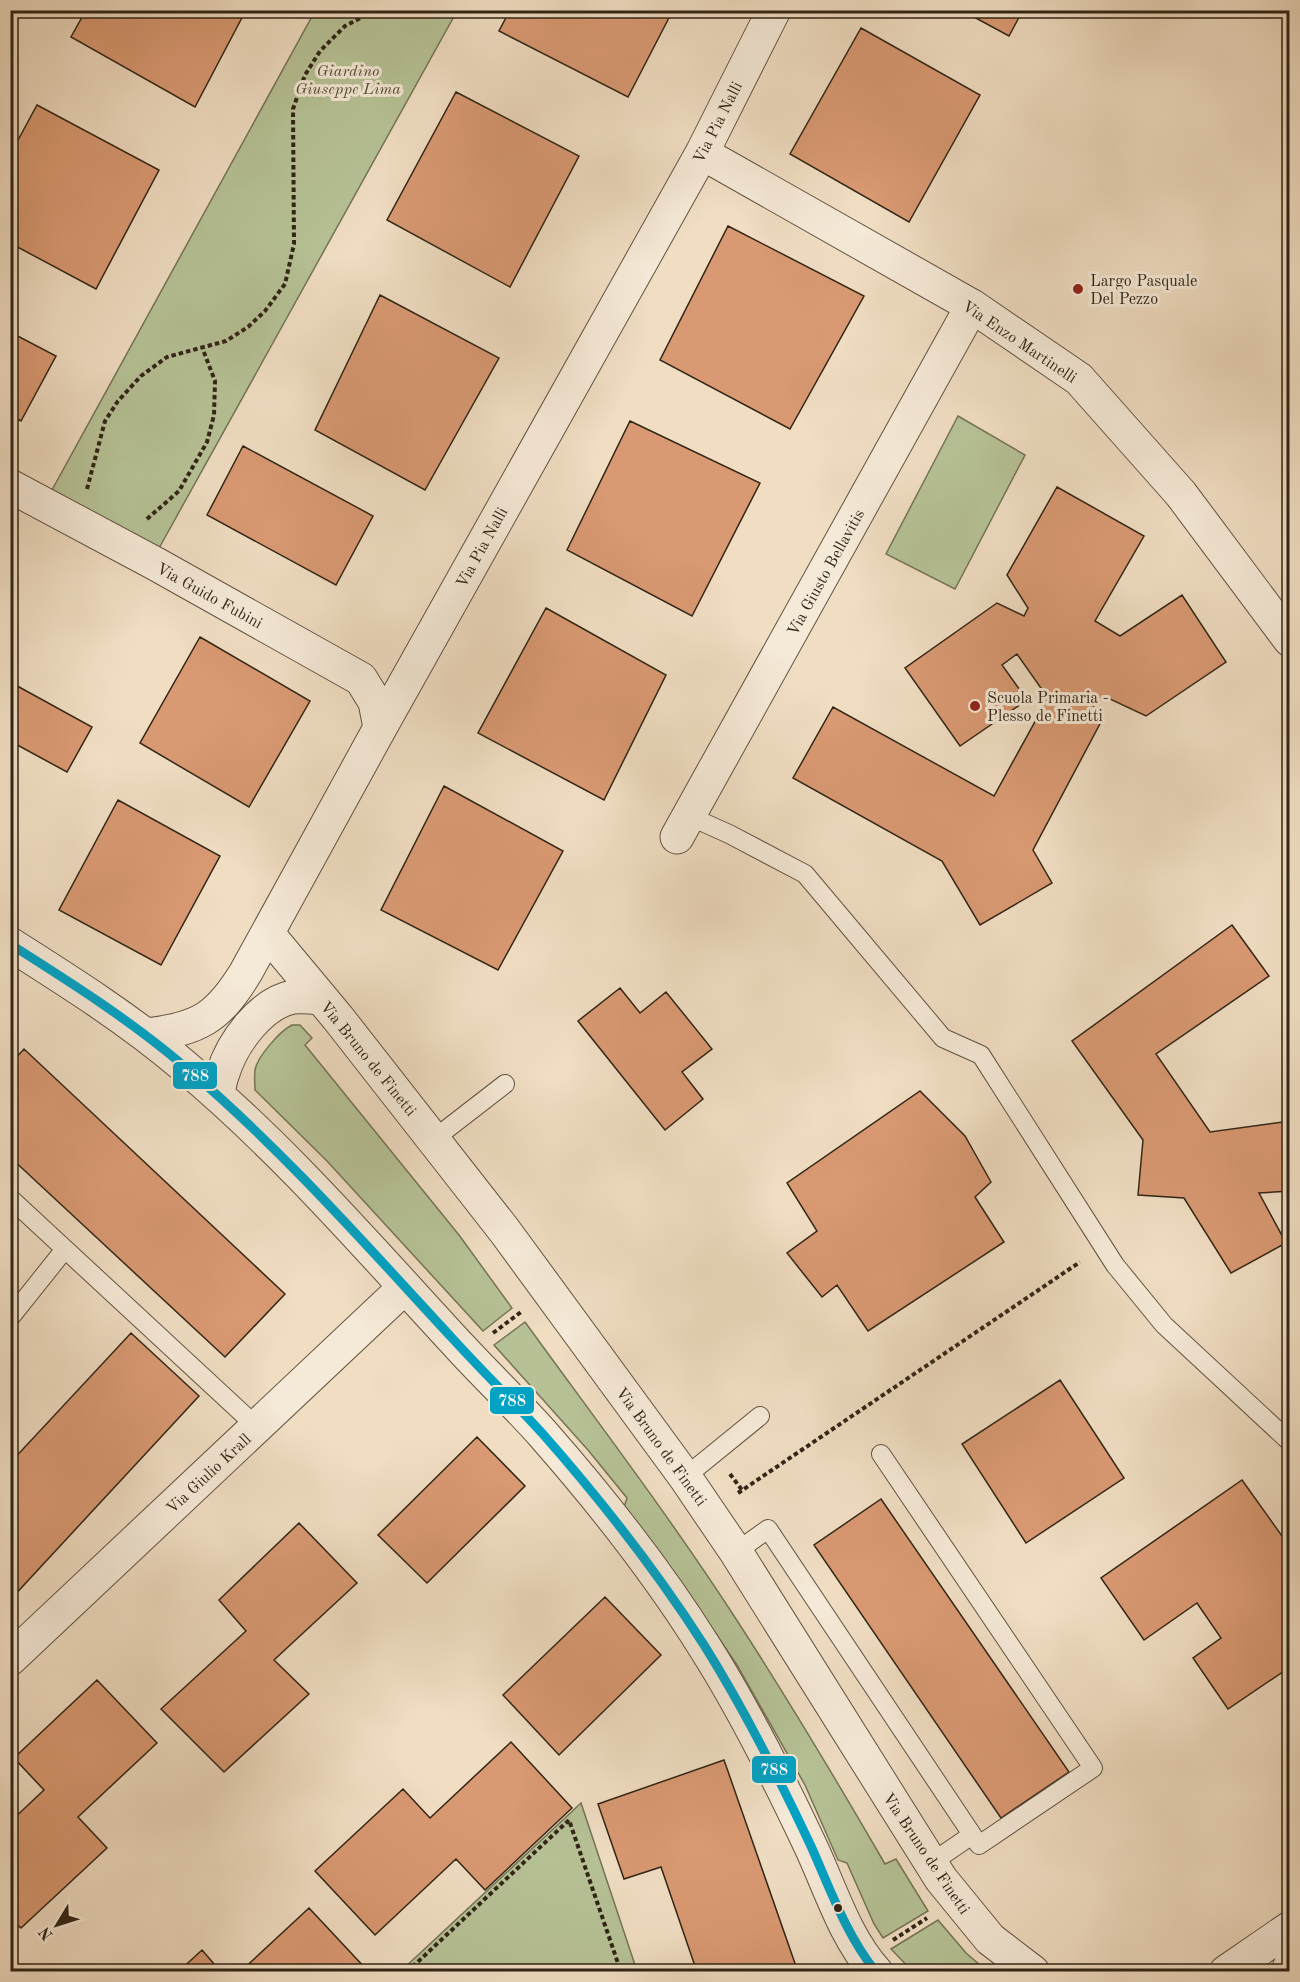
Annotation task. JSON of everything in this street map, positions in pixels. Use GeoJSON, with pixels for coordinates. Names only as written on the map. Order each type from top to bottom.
{"type":"FeatureCollection","features":[{"type":"Feature","properties":{"kind":"street","name":"Via Pia Nalli"},"geometry":{"type":"LineString","coordinates":[[146,1035],[188,1028],[212,1015],[235,990],[702,153],[774,10]]}},
{"type":"Feature","properties":{"kind":"street","name":"Via Enzo Martinelli"},"geometry":{"type":"LineString","coordinates":[[702,153],[972,306],[1079,379],[1181,494],[1290,640]]}},
{"type":"Feature","properties":{"kind":"street","name":"Via Giusto Bellavitis"},"geometry":{"type":"LineString","coordinates":[[683,826],[972,306]]}},
{"type":"Feature","properties":{"kind":"street","name":"Via Guido Fubini"},"geometry":{"type":"LineString","coordinates":[[10,486],[156,564],[360,679],[375,702],[380,728]]}},
{"type":"Feature","properties":{"kind":"street","name":"Via Bruno de Finetti"},"geometry":{"type":"LineString","coordinates":[[268,934],[434,1139],[553,1295],[685,1477],[736,1552],[931,1863],[956,1899],[990,1939],[1033,1971]]}},
{"type":"Feature","properties":{"kind":"street"},"geometry":{"type":"LineString","coordinates":[[14,952],[146,1035],[218,1095],[345,1219],[572,1468],[621,1530],[703,1644],[762,1747],[826,1878],[843,1920],[870,1964]]}},
{"type":"Feature","properties":{"kind":"street"},"geometry":{"type":"LineString","coordinates":[[218,1095],[222,1073],[231,1053],[256,1020],[271,1007],[291,998],[305,996],[321,998]]}},
{"type":"Feature","properties":{"kind":"street","name":"Via Giulio Krall"},"geometry":{"type":"LineString","coordinates":[[10,1659],[405,1287]]}},
{"type":"Feature","properties":{"kind":"street"},"geometry":{"type":"LineString","coordinates":[[1227,1971],[1290,1928]]}},
{"type":"Feature","properties":{"kind":"street"},"geometry":{"type":"LineString","coordinates":[[1288,1971],[1290,1966]]}},
{"type":"Feature","properties":{"kind":"lane"},"geometry":{"type":"LineString","coordinates":[[683,826],[729,834],[806,874],[943,1038],[981,1055],[1115,1265],[1164,1325],[1290,1442]]}},
{"type":"Feature","properties":{"kind":"lane"},"geometry":{"type":"LineString","coordinates":[[434,1139],[504,1084]]}},
{"type":"Feature","properties":{"kind":"lane"},"geometry":{"type":"LineString","coordinates":[[10,1198],[257,1427]]}},
{"type":"Feature","properties":{"kind":"lane"},"geometry":{"type":"LineString","coordinates":[[10,1318],[64,1249]]}},
{"type":"Feature","properties":{"kind":"lane"},"geometry":{"type":"LineString","coordinates":[[685,1477],[760,1416]]}},
{"type":"Feature","properties":{"kind":"lane"},"geometry":{"type":"LineString","coordinates":[[736,1552],[768,1529],[979,1845],[1093,1768],[881,1454]]}},
{"type":"Feature","properties":{"kind":"lane"},"geometry":{"type":"LineString","coordinates":[[931,1863],[972,1835]]}},
{"type":"Feature","properties":{"kind":"path"},"geometry":{"type":"LineString","coordinates":[[87,490],[105,422],[118,401],[141,376],[167,357],[226,341],[248,327],[266,311],[285,284],[294,244],[293,109],[305,75],[320,51],[345,26],[376,10]]}},
{"type":"Feature","properties":{"kind":"path"},"geometry":{"type":"LineString","coordinates":[[141,524],[179,491],[207,442],[214,415],[215,381],[202,347]]}},
{"type":"Feature","properties":{"kind":"path"},"geometry":{"type":"LineString","coordinates":[[709,1512],[1103,1246]]}},
{"type":"Feature","properties":{"kind":"path"},"geometry":{"type":"LineString","coordinates":[[491,1335],[523,1310]]}},
{"type":"Feature","properties":{"kind":"path"},"geometry":{"type":"LineString","coordinates":[[727,1470],[742,1490]]}},
{"type":"Feature","properties":{"kind":"path"},"geometry":{"type":"LineString","coordinates":[[406,1971],[569,1820],[621,1971]]}},
{"type":"Feature","properties":{"kind":"path"},"geometry":{"type":"LineString","coordinates":[[870,1964],[956,1899]]}},
{"type":"Feature","properties":{"kind":"green space","name":"Giardino Giuseppe Lima"},"geometry":{"type":"Polygon","coordinates":[[[315,11],[457,11],[158,550],[52,490],[315,11]]]}},
{"type":"Feature","properties":{"kind":"green space"},"geometry":{"type":"Polygon","coordinates":[[[958,416],[1025,455],[955,589],[886,554],[958,416]]]}},
{"type":"Feature","properties":{"kind":"green space"},"geometry":{"type":"Polygon","coordinates":[[[292,1025],[300,1025],[312,1038],[305,1045],[459,1235],[512,1308],[483,1331],[327,1161],[255,1090],[255,1070],[260,1058],[276,1038],[292,1025]]]}},
{"type":"Feature","properties":{"kind":"green space"},"geometry":{"type":"Polygon","coordinates":[[[525,1322],[711,1581],[793,1710],[885,1864],[896,1859],[928,1911],[883,1938],[874,1924],[847,1863],[838,1860],[805,1785],[737,1665],[680,1581],[624,1507],[627,1498],[588,1450],[494,1345],[525,1322]]]}},
{"type":"Feature","properties":{"kind":"green space"},"geometry":{"type":"Polygon","coordinates":[[[581,1803],[637,1971],[401,1971],[581,1803]]]}},
{"type":"Feature","properties":{"kind":"green space"},"geometry":{"type":"Polygon","coordinates":[[[938,1920],[966,1953],[987,1971],[912,1971],[891,1949],[938,1920]]]}},
{"type":"Feature","properties":{"kind":"building"},"geometry":{"type":"Polygon","coordinates":[[[86,10],[246,10],[195,107],[71,37],[86,10]]]}},
{"type":"Feature","properties":{"kind":"building"},"geometry":{"type":"Polygon","coordinates":[[[510,10],[673,10],[628,97],[499,31],[510,10]]]}},
{"type":"Feature","properties":{"kind":"building"},"geometry":{"type":"Polygon","coordinates":[[[961,10],[1023,10],[1009,36],[961,10]]]}},
{"type":"Feature","properties":{"kind":"building"},"geometry":{"type":"Polygon","coordinates":[[[861,28],[980,95],[909,222],[790,154],[861,28]]]}},
{"type":"Feature","properties":{"kind":"building"},"geometry":{"type":"Polygon","coordinates":[[[456,92],[579,156],[510,287],[387,220],[456,92]]]}},
{"type":"Feature","properties":{"kind":"building"},"geometry":{"type":"Polygon","coordinates":[[[37,105],[159,170],[96,289],[10,243],[10,155],[37,105]]]}},
{"type":"Feature","properties":{"kind":"building"},"geometry":{"type":"Polygon","coordinates":[[[728,226],[864,296],[790,429],[660,360],[728,226]]]}},
{"type":"Feature","properties":{"kind":"building"},"geometry":{"type":"Polygon","coordinates":[[[380,295],[499,358],[425,490],[315,430],[380,295]]]}},
{"type":"Feature","properties":{"kind":"building"},"geometry":{"type":"Polygon","coordinates":[[[10,332],[56,356],[21,421],[10,415],[10,332]]]}},
{"type":"Feature","properties":{"kind":"building"},"geometry":{"type":"Polygon","coordinates":[[[630,421],[760,483],[692,616],[567,550],[630,421]]]}},
{"type":"Feature","properties":{"kind":"building"},"geometry":{"type":"Polygon","coordinates":[[[243,446],[373,516],[336,585],[207,515],[243,446]]]}},
{"type":"Feature","properties":{"kind":"building","name":"Scuola Primaria - Plesso de Finetti"},"geometry":{"type":"Polygon","coordinates":[[[1057,487],[1144,536],[1095,621],[1120,636],[1182,595],[1226,662],[1146,716],[1106,697],[1093,705],[1102,720],[1033,850],[1052,883],[980,925],[942,861],[793,778],[833,707],[994,796],[1048,698],[1017,654],[1002,665],[1027,700],[960,746],[905,668],[997,603],[1024,616],[1028,608],[1007,575],[1057,487]]]}},
{"type":"Feature","properties":{"kind":"building"},"geometry":{"type":"Polygon","coordinates":[[[546,608],[666,675],[604,800],[478,733],[546,608]]]}},
{"type":"Feature","properties":{"kind":"building"},"geometry":{"type":"Polygon","coordinates":[[[200,637],[310,701],[249,807],[140,743],[200,637]]]}},
{"type":"Feature","properties":{"kind":"building"},"geometry":{"type":"Polygon","coordinates":[[[10,682],[92,727],[67,772],[10,741],[10,682]]]}},
{"type":"Feature","properties":{"kind":"building"},"geometry":{"type":"Polygon","coordinates":[[[444,786],[563,851],[498,970],[381,910],[444,786]]]}},
{"type":"Feature","properties":{"kind":"building"},"geometry":{"type":"Polygon","coordinates":[[[118,800],[220,856],[161,965],[59,910],[118,800]]]}},
{"type":"Feature","properties":{"kind":"building"},"geometry":{"type":"Polygon","coordinates":[[[1232,925],[1269,976],[1156,1054],[1210,1132],[1290,1121],[1290,1191],[1259,1193],[1286,1243],[1231,1273],[1184,1198],[1138,1195],[1143,1140],[1072,1041],[1232,925]]]}},
{"type":"Feature","properties":{"kind":"building"},"geometry":{"type":"Polygon","coordinates":[[[620,988],[640,1013],[666,992],[712,1049],[682,1072],[703,1099],[665,1130],[578,1021],[620,988]]]}},
{"type":"Feature","properties":{"kind":"building"},"geometry":{"type":"Polygon","coordinates":[[[24,1049],[285,1294],[225,1357],[10,1157],[10,1064],[24,1049]]]}},
{"type":"Feature","properties":{"kind":"building"},"geometry":{"type":"Polygon","coordinates":[[[920,1091],[965,1136],[991,1182],[975,1197],[1004,1242],[868,1331],[837,1285],[822,1297],[787,1253],[817,1231],[787,1183],[920,1091]]]}},
{"type":"Feature","properties":{"kind":"building"},"geometry":{"type":"Polygon","coordinates":[[[131,1333],[199,1396],[10,1600],[10,1463],[131,1333]]]}},
{"type":"Feature","properties":{"kind":"building"},"geometry":{"type":"Polygon","coordinates":[[[1060,1380],[1124,1478],[1026,1543],[962,1444],[1060,1380]]]}},
{"type":"Feature","properties":{"kind":"building"},"geometry":{"type":"Polygon","coordinates":[[[477,1437],[525,1486],[427,1583],[378,1535],[477,1437]]]}},
{"type":"Feature","properties":{"kind":"building"},"geometry":{"type":"Polygon","coordinates":[[[1242,1480],[1282,1536],[1290,1531],[1290,1667],[1228,1709],[1193,1658],[1221,1638],[1197,1603],[1144,1640],[1101,1578],[1242,1480]]]}},
{"type":"Feature","properties":{"kind":"building"},"geometry":{"type":"Polygon","coordinates":[[[881,1499],[1069,1772],[1001,1818],[814,1545],[881,1499]]]}},
{"type":"Feature","properties":{"kind":"building"},"geometry":{"type":"Polygon","coordinates":[[[299,1523],[357,1583],[274,1660],[309,1694],[224,1772],[161,1709],[246,1631],[219,1600],[299,1523]]]}},
{"type":"Feature","properties":{"kind":"building"},"geometry":{"type":"Polygon","coordinates":[[[605,1597],[661,1655],[559,1755],[503,1695],[605,1597]]]}},
{"type":"Feature","properties":{"kind":"building"},"geometry":{"type":"Polygon","coordinates":[[[97,1680],[157,1743],[78,1817],[107,1848],[21,1928],[10,1918],[10,1822],[44,1790],[14,1758],[97,1680]]]}},
{"type":"Feature","properties":{"kind":"building"},"geometry":{"type":"Polygon","coordinates":[[[511,1742],[572,1808],[485,1890],[456,1859],[375,1935],[315,1871],[403,1789],[430,1818],[511,1742]]]}},
{"type":"Feature","properties":{"kind":"building"},"geometry":{"type":"Polygon","coordinates":[[[724,1760],[798,1972],[697,1972],[661,1867],[624,1879],[598,1804],[724,1760]]]}},
{"type":"Feature","properties":{"kind":"building"},"geometry":{"type":"Polygon","coordinates":[[[309,1908],[367,1970],[365,1972],[240,1972],[309,1908]]]}},
{"type":"Feature","properties":{"kind":"building"},"geometry":{"type":"Polygon","coordinates":[[[202,1950],[221,1972],[178,1972],[202,1950]]]}},
{"type":"Feature","properties":{"kind":"transit line","name":"788"},"geometry":{"type":"LineString","coordinates":[[10,944],[121,1017],[184,1066],[255,1130],[323,1198],[564,1458],[647,1563],[686,1617],[719,1669],[786,1793],[855,1942],[876,1972]]}},
{"type":"Feature","properties":{"kind":"place","name":"Largo Pasquale Del Pezzo"},"geometry":{"type":"Point","coordinates":[1078,289]}},
{"type":"Feature","properties":{"kind":"place","name":"Scuola Primaria - Plesso de Finetti"},"geometry":{"type":"Point","coordinates":[975,706]}}]}
